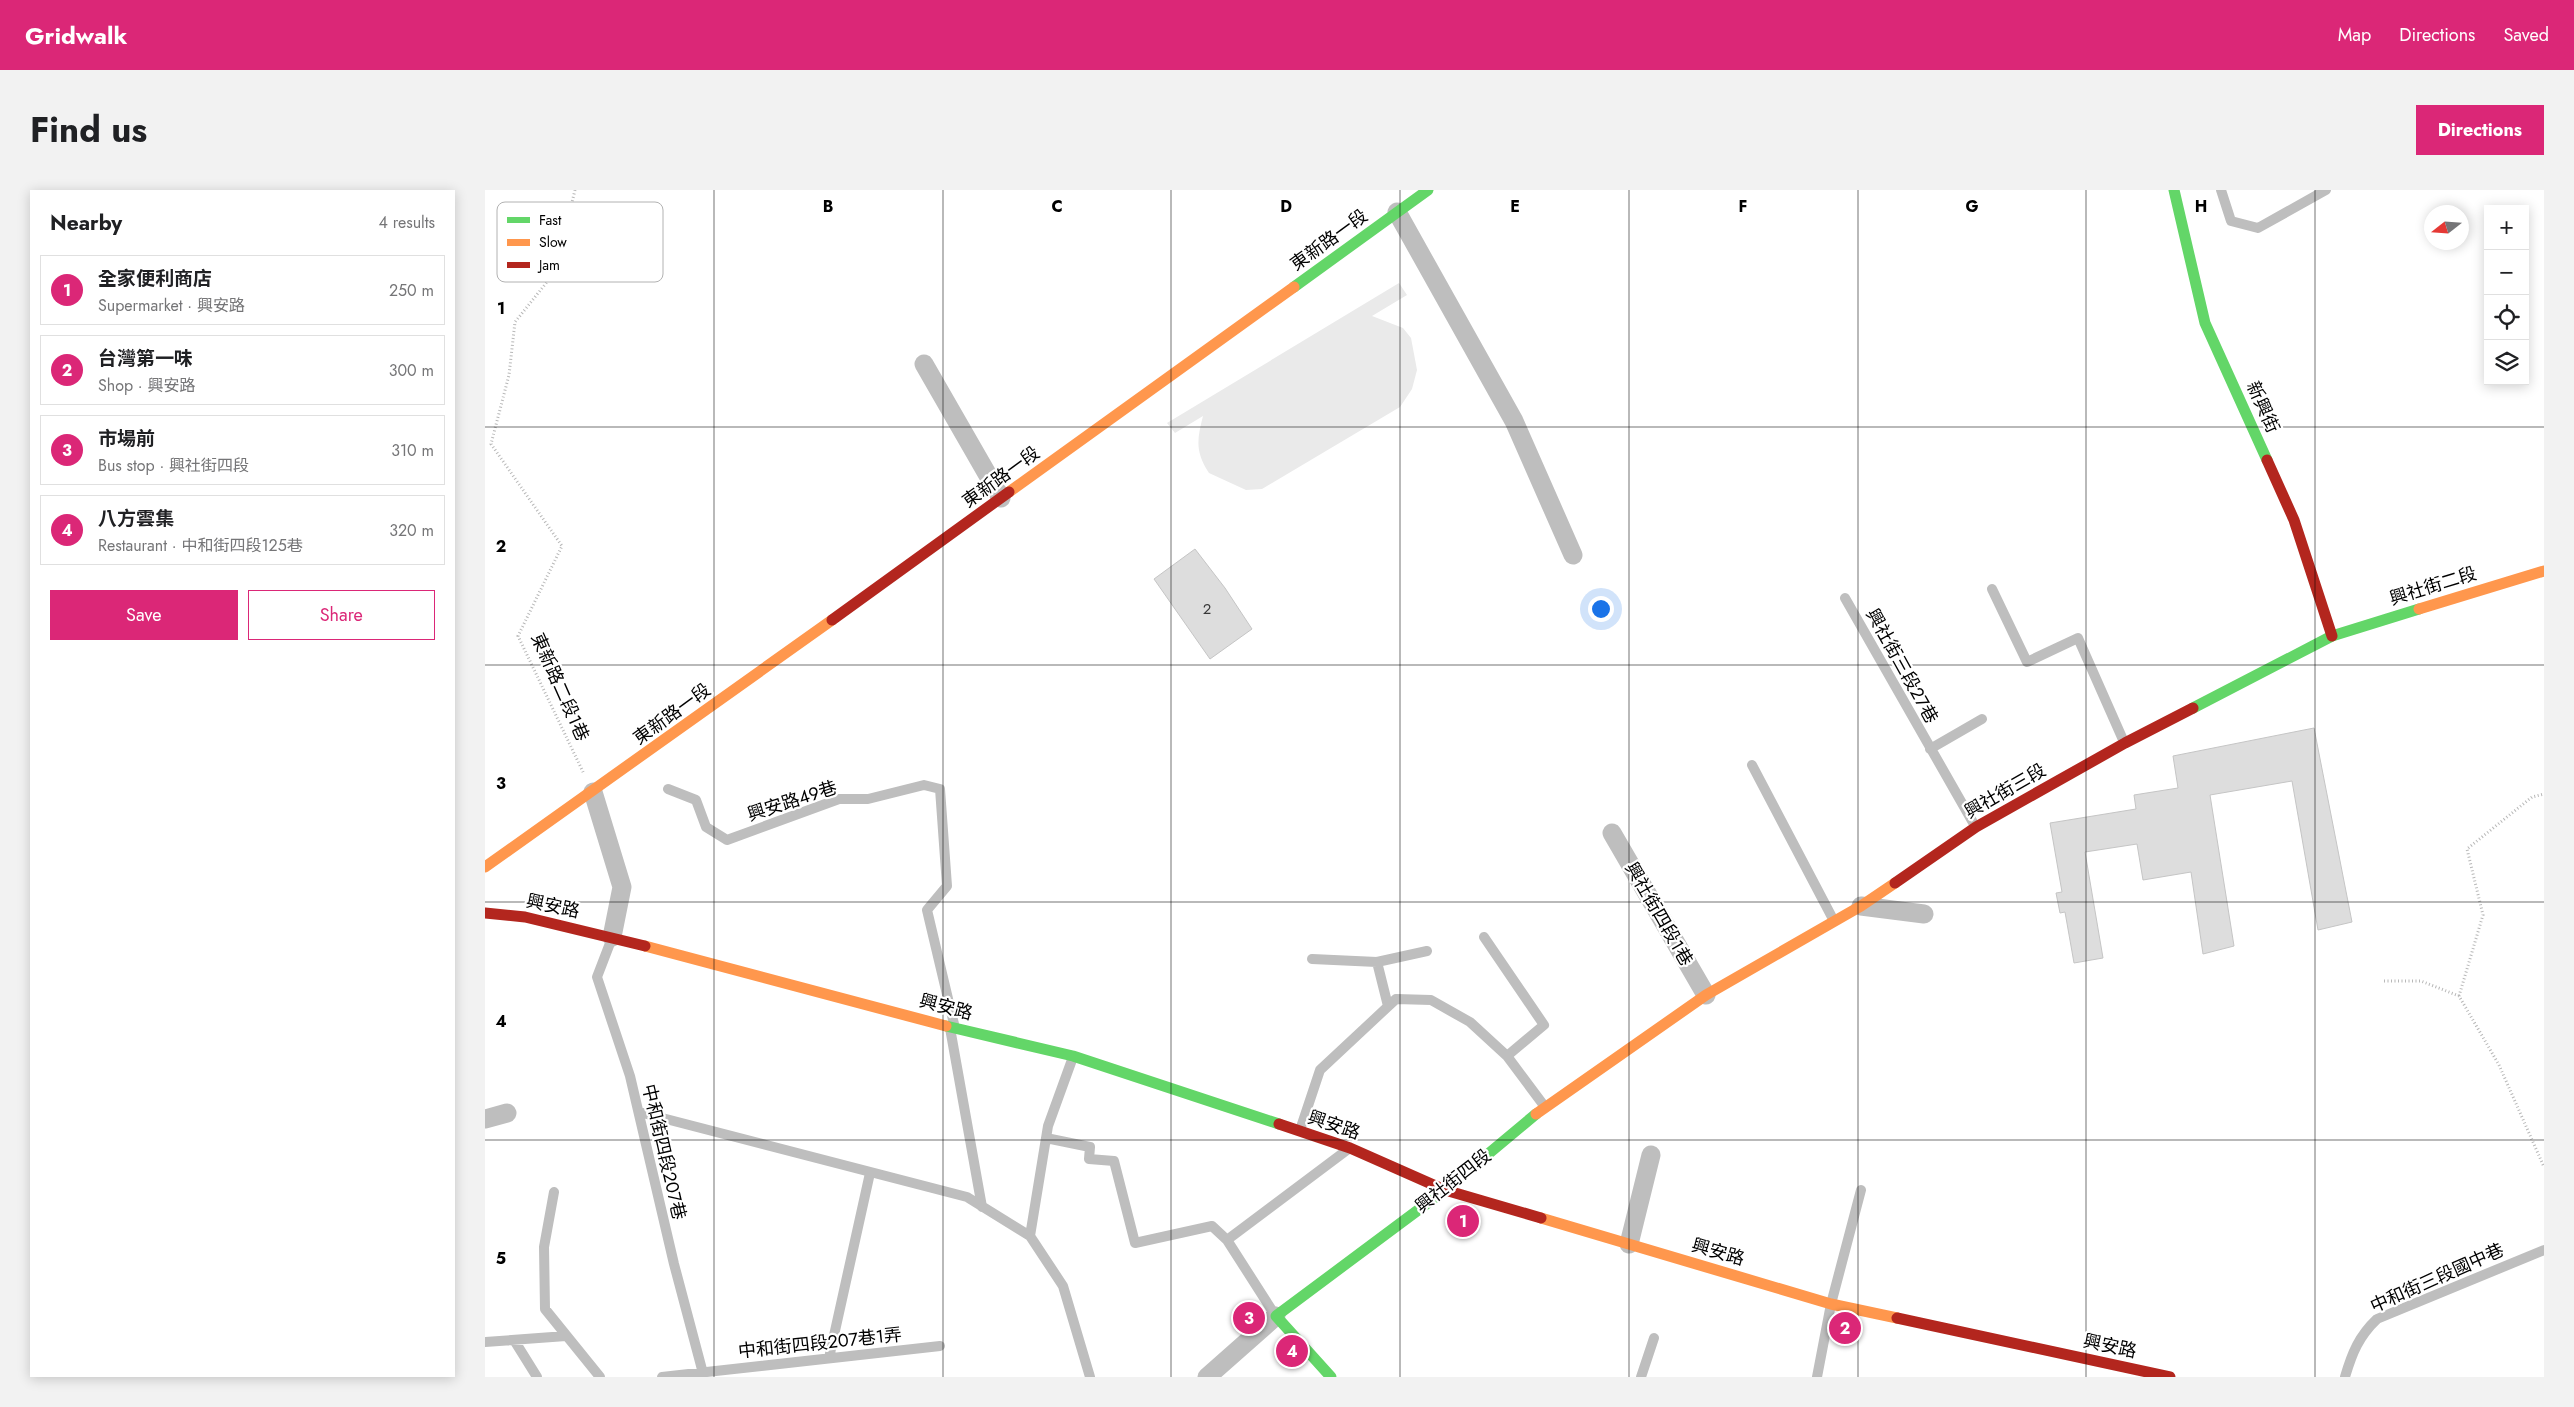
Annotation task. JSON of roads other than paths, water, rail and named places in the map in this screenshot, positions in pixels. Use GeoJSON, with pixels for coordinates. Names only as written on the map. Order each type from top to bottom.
{"type":"FeatureCollection","features":[{"type":"Feature","properties":{"kind":"street","name":"東新路一段"},"geometry":{"type":"LineString","coordinates":[[485,867],[593,792],[1428,190]]}},
{"type":"Feature","properties":{"kind":"street","name":"新興街"},"geometry":{"type":"LineString","coordinates":[[2174,190],[2205,323],[2294,520],[2332,636]]}},
{"type":"Feature","properties":{"kind":"street"},"geometry":{"type":"LineString","coordinates":[[1397,212],[1514,421],[1573,555]]}},
{"type":"Feature","properties":{"kind":"street"},"geometry":{"type":"LineString","coordinates":[[924,364],[1001,498]]}},
{"type":"Feature","properties":{"kind":"street","name":"興社街二段"},"geometry":{"type":"LineString","coordinates":[[2332,636],[2544,571]]}},
{"type":"Feature","properties":{"kind":"street","name":"興社街三段"},"geometry":{"type":"LineString","coordinates":[[1706,994],[1861,906],[1976,827],[2125,743],[2332,636]]}},
{"type":"Feature","properties":{"kind":"street"},"geometry":{"type":"LineString","coordinates":[[593,792],[622,887],[612,937]]}},
{"type":"Feature","properties":{"kind":"street","name":"興社街四段1巷"},"geometry":{"type":"LineString","coordinates":[[1612,833],[1706,994]]}},
{"type":"Feature","properties":{"kind":"street"},"geometry":{"type":"LineString","coordinates":[[1861,906],[1925,914]]}},
{"type":"Feature","properties":{"kind":"street","name":"興安路"},"geometry":{"type":"LineString","coordinates":[[485,913],[525,917],[612,937],[952,1027],[1073,1056],[1350,1148],[1445,1190],[1831,1304],[2170,1377]]}},
{"type":"Feature","properties":{"kind":"street","name":"興社街四段"},"geometry":{"type":"LineString","coordinates":[[1217,1374],[1276,1316],[1445,1190],[1545,1107],[1706,994]]}},
{"type":"Feature","properties":{"kind":"street"},"geometry":{"type":"LineString","coordinates":[[485,1119],[507,1113]]}},
{"type":"Feature","properties":{"kind":"street"},"geometry":{"type":"LineString","coordinates":[[1629,1244],[1651,1155]]}},
{"type":"Feature","properties":{"kind":"street"},"geometry":{"type":"LineString","coordinates":[[1276,1316],[1331,1377]]}},
{"type":"Feature","properties":{"kind":"lane"},"geometry":{"type":"LineString","coordinates":[[2221,190],[2231,220],[2258,228],[2326,190]]}},
{"type":"Feature","properties":{"kind":"lane"},"geometry":{"type":"LineString","coordinates":[[1992,589],[2027,662],[2077,638],[2125,743]]}},
{"type":"Feature","properties":{"kind":"lane","name":"興社街三段27巷"},"geometry":{"type":"LineString","coordinates":[[1845,598],[1976,827]]}},
{"type":"Feature","properties":{"kind":"lane","name":"興社街三段27巷"},"geometry":{"type":"LineString","coordinates":[[1930,749],[1982,719]]}},
{"type":"Feature","properties":{"kind":"lane"},"geometry":{"type":"LineString","coordinates":[[1752,765],[1834,921]]}},
{"type":"Feature","properties":{"kind":"lane","name":"興安路49巷"},"geometry":{"type":"LineString","coordinates":[[668,789],[695,800],[706,827],[727,840],[839,799],[868,800],[924,785],[940,789],[947,886],[927,910],[952,1027]]}},
{"type":"Feature","properties":{"kind":"lane","name":"中和街四段207巷"},"geometry":{"type":"LineString","coordinates":[[612,937],[597,977],[630,1076],[674,1264],[704,1374]]}},
{"type":"Feature","properties":{"kind":"lane"},"geometry":{"type":"LineString","coordinates":[[1484,937],[1545,1025],[1507,1056]]}},
{"type":"Feature","properties":{"kind":"lane"},"geometry":{"type":"LineString","coordinates":[[1312,960],[1377,962],[1427,951]]}},
{"type":"Feature","properties":{"kind":"lane"},"geometry":{"type":"LineString","coordinates":[[1377,962],[1388,1006]]}},
{"type":"Feature","properties":{"kind":"lane"},"geometry":{"type":"LineString","coordinates":[[1299,1131],[1320,1070],[1396,999],[1431,1000],[1470,1022],[1515,1064],[1545,1107]]}},
{"type":"Feature","properties":{"kind":"lane"},"geometry":{"type":"LineString","coordinates":[[952,1027],[983,1207]]}},
{"type":"Feature","properties":{"kind":"lane"},"geometry":{"type":"LineString","coordinates":[[1031,1236],[1048,1126],[1073,1056]]}},
{"type":"Feature","properties":{"kind":"lane"},"geometry":{"type":"LineString","coordinates":[[639,1112],[967,1197],[1031,1236],[1063,1286],[1090,1377]]}},
{"type":"Feature","properties":{"kind":"lane"},"geometry":{"type":"LineString","coordinates":[[1046,1138],[1090,1147],[1089,1159],[1114,1161],[1135,1244],[1212,1226],[1227,1240],[1276,1316]]}},
{"type":"Feature","properties":{"kind":"lane"},"geometry":{"type":"LineString","coordinates":[[1227,1240],[1350,1148]]}},
{"type":"Feature","properties":{"kind":"lane"},"geometry":{"type":"LineString","coordinates":[[829,1358],[871,1173]]}},
{"type":"Feature","properties":{"kind":"lane"},"geometry":{"type":"LineString","coordinates":[[1817,1377],[1831,1304],[1861,1190]]}},
{"type":"Feature","properties":{"kind":"lane"},"geometry":{"type":"LineString","coordinates":[[554,1192],[544,1247],[545,1308],[600,1377]]}},
{"type":"Feature","properties":{"kind":"lane","name":"中和街三段國中巷"},"geometry":{"type":"LineString","coordinates":[[2345,1377],[2353,1351],[2365,1331],[2377,1318],[2544,1250]]}},
{"type":"Feature","properties":{"kind":"lane"},"geometry":{"type":"LineString","coordinates":[[485,1342],[566,1336]]}},
{"type":"Feature","properties":{"kind":"lane"},"geometry":{"type":"LineString","coordinates":[[1641,1377],[1654,1338]]}},
{"type":"Feature","properties":{"kind":"lane"},"geometry":{"type":"LineString","coordinates":[[514,1340],[537,1377]]}},
{"type":"Feature","properties":{"kind":"lane","name":"中和街四段207巷1弄"},"geometry":{"type":"LineString","coordinates":[[662,1377],[704,1374],[940,1346]]}},
{"type":"Feature","properties":{"kind":"place","name":"全家便利商店"},"geometry":{"type":"Point","coordinates":[1463,1221]}},
{"type":"Feature","properties":{"kind":"place","name":"市場前"},"geometry":{"type":"Point","coordinates":[1249,1318]}},
{"type":"Feature","properties":{"kind":"place","name":"台灣第一味"},"geometry":{"type":"Point","coordinates":[1845,1328]}},
{"type":"Feature","properties":{"kind":"place","name":"八方雲集"},"geometry":{"type":"Point","coordinates":[1292,1351]}}]}
